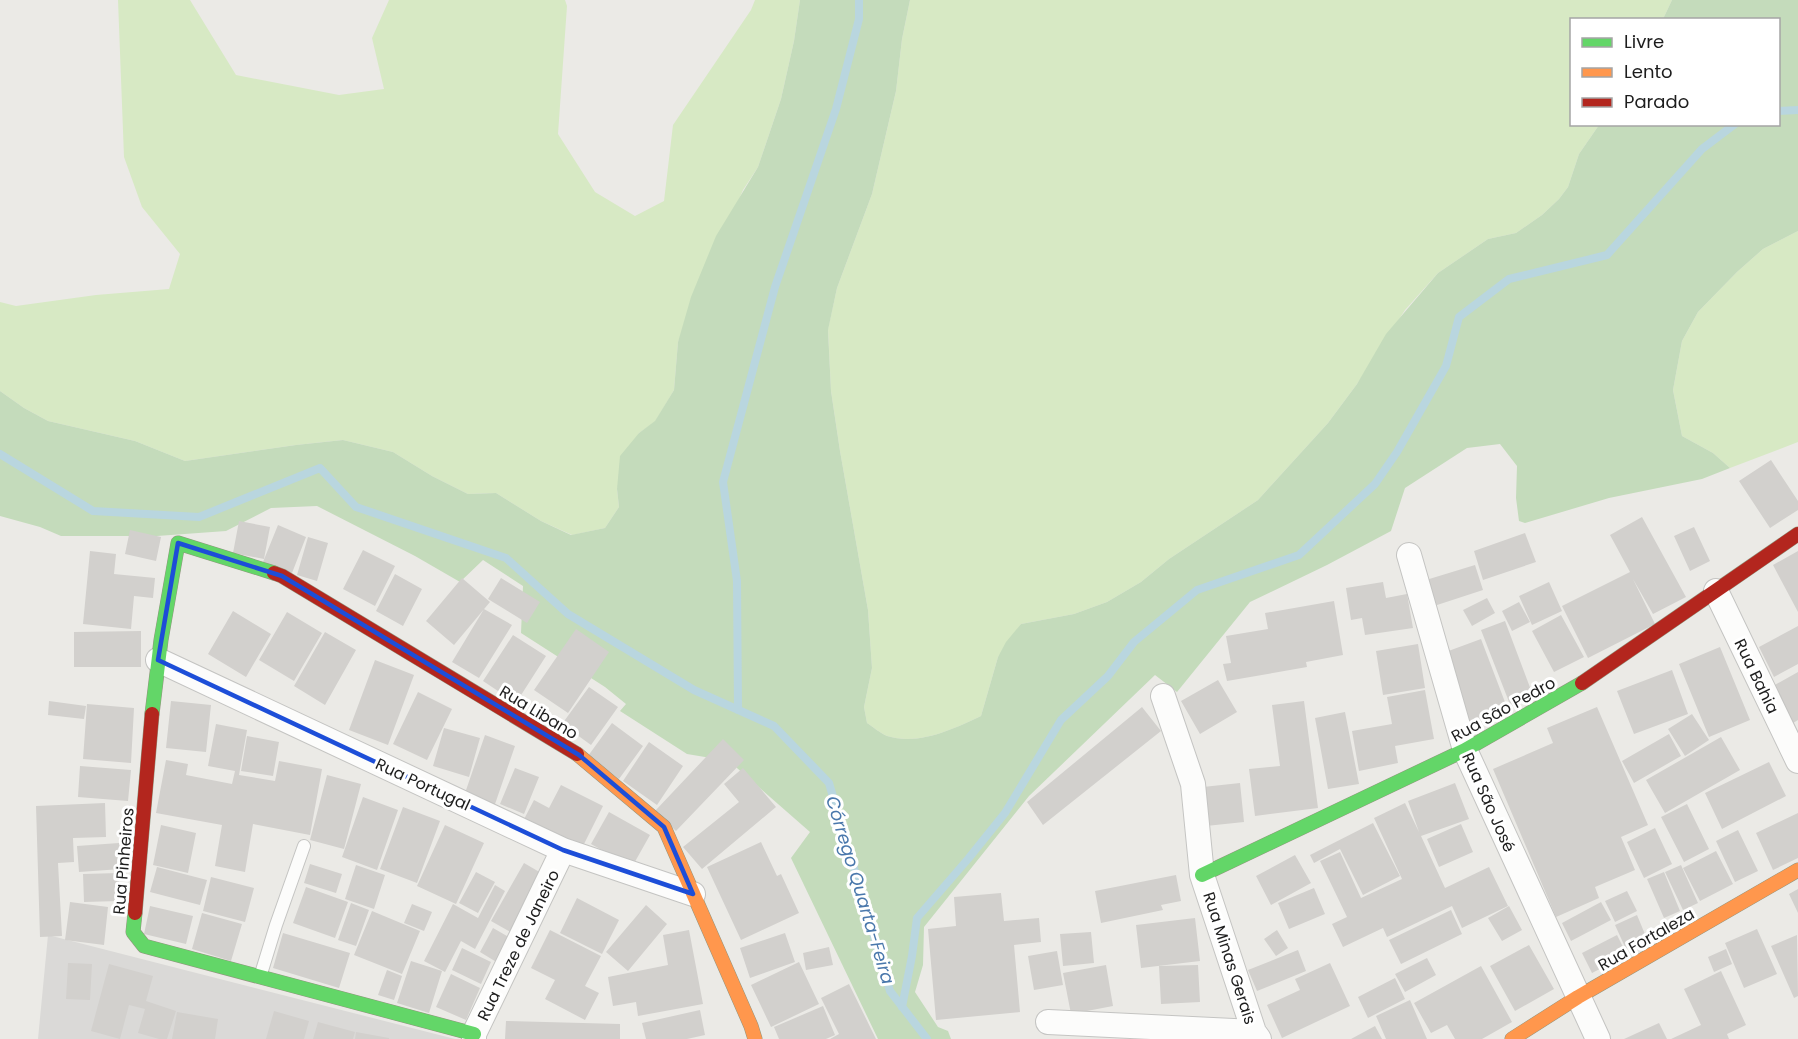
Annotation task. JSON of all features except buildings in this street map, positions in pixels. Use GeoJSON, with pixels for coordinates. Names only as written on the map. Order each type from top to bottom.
{"type":"FeatureCollection","features":[{"type":"Feature","properties":{"kind":"street","name":"Rua São Pedro"},"geometry":{"type":"LineString","coordinates":[[1202,875],[1465,750],[1577,686],[1798,534]]}},
{"type":"Feature","properties":{"kind":"street","name":"Rua Pinheiros"},"geometry":{"type":"LineString","coordinates":[[178,543],[158,660],[132,932],[144,946],[474,1037]]}},
{"type":"Feature","properties":{"kind":"street","name":"Rua Libano"},"geometry":{"type":"LineString","coordinates":[[178,543],[282,576],[579,755],[664,827],[755,1039]]}},
{"type":"Feature","properties":{"kind":"street","name":"Rua São José"},"geometry":{"type":"LineString","coordinates":[[1409,555],[1465,750],[1598,1039]]}},
{"type":"Feature","properties":{"kind":"street","name":"Rua Bahia"},"geometry":{"type":"LineString","coordinates":[[1716,591],[1798,761]]}},
{"type":"Feature","properties":{"kind":"street","name":"Rua Portugal"},"geometry":{"type":"LineString","coordinates":[[158,660],[563,850],[693,894]]}},
{"type":"Feature","properties":{"kind":"street","name":"Rua Minas Gerais"},"geometry":{"type":"LineString","coordinates":[[1163,696],[1193,784],[1202,875],[1257,1035]]}},
{"type":"Feature","properties":{"kind":"street","name":"Rua Treze de Janeiro"},"geometry":{"type":"LineString","coordinates":[[474,1037],[563,850]]}},
{"type":"Feature","properties":{"kind":"street","name":"Rua Fortaleza"},"geometry":{"type":"LineString","coordinates":[[1512,1039],[1798,870]]}},
{"type":"Feature","properties":{"kind":"street"},"geometry":{"type":"LineString","coordinates":[[1048,1022],[1257,1035]]}},
{"type":"Feature","properties":{"kind":"lane"},"geometry":{"type":"LineString","coordinates":[[260,978],[279,914],[304,846]]}},
{"type":"Feature","properties":{"kind":"highlighted area"},"geometry":{"type":"Polygon","coordinates":[[[178,543],[282,576],[579,755],[664,827],[693,894],[563,850],[158,660],[178,543]]]}},
{"type":"Feature","properties":{"kind":"shaded area"},"geometry":{"type":"Polygon","coordinates":[[[48,935],[455,1039],[38,1039],[48,935]]]}},
{"type":"Feature","properties":{"kind":"green space"},"geometry":{"type":"Polygon","coordinates":[[[118,0],[190,0],[236,75],[339,95],[384,89],[372,38],[389,0],[565,0],[567,6],[558,134],[595,192],[635,216],[664,201],[673,125],[751,10],[755,0],[800,0],[794,41],[781,99],[758,167],[743,190],[678,342],[674,390],[655,422],[639,433],[617,489],[619,507],[605,528],[572,535],[541,521],[496,493],[468,494],[432,476],[393,452],[343,440],[185,461],[135,441],[48,421],[0,391],[0,302],[16,306],[96,295],[169,289],[180,254],[142,207],[124,157],[118,0]]]}},
{"type":"Feature","properties":{"kind":"green space"},"geometry":{"type":"Polygon","coordinates":[[[800,0],[910,0],[902,39],[896,91],[872,194],[837,288],[828,330],[831,391],[868,610],[872,668],[864,707],[867,723],[887,736],[911,739],[936,735],[981,716],[998,657],[1006,642],[1021,624],[1074,614],[1107,602],[1141,582],[1169,559],[1258,500],[1328,423],[1357,384],[1386,334],[1438,273],[1488,239],[1516,233],[1542,215],[1559,199],[1568,187],[1579,154],[1598,126],[1780,126],[1780,18],[1663,18],[1672,0],[1798,0],[1798,231],[1763,249],[1698,312],[1682,341],[1673,390],[1682,436],[1713,453],[1730,468],[1702,479],[1609,498],[1525,523],[1519,521],[1516,498],[1517,466],[1500,444],[1467,448],[1405,488],[1391,531],[1250,602],[1177,692],[1155,675],[1029,796],[924,927],[923,965],[915,992],[938,1027],[948,1031],[951,1039],[878,1039],[791,858],[810,832],[729,761],[687,754],[620,711],[626,704],[605,687],[521,633],[523,586],[483,560],[460,582],[415,556],[317,506],[271,508],[226,531],[157,536],[61,536],[40,527],[0,516],[0,391],[48,421],[135,441],[185,461],[343,440],[393,452],[432,476],[468,494],[496,493],[541,521],[571,535],[605,528],[619,507],[617,489],[620,456],[639,433],[655,421],[674,390],[678,342],[691,297],[716,236],[758,167],[781,99],[794,41],[800,0]]]}},
{"type":"Feature","properties":{"kind":"green space"},"geometry":{"type":"Polygon","coordinates":[[[910,0],[1672,0],[1663,18],[1570,18],[1570,126],[1598,126],[1579,154],[1568,187],[1542,215],[1516,233],[1488,239],[1438,273],[1405,310],[1357,384],[1328,423],[1258,500],[1169,559],[1141,582],[1107,602],[1074,614],[1021,624],[998,657],[981,716],[936,735],[911,739],[887,736],[867,723],[864,707],[872,668],[868,610],[831,391],[828,329],[837,288],[872,194],[896,91],[902,39],[910,0]]]}},
{"type":"Feature","properties":{"kind":"green space"},"geometry":{"type":"Polygon","coordinates":[[[1798,231],[1798,442],[1730,468],[1713,453],[1682,436],[1673,390],[1682,341],[1698,312],[1737,272],[1763,249],[1798,231]]]}},
{"type":"Feature","properties":{"kind":"waterway"},"geometry":{"type":"LineString","coordinates":[[738,710],[737,581],[723,482],[775,287],[836,109],[859,19],[859,0]]}},
{"type":"Feature","properties":{"kind":"waterway"},"geometry":{"type":"LineString","coordinates":[[1780,111],[1798,110]]}},
{"type":"Feature","properties":{"kind":"waterway"},"geometry":{"type":"LineString","coordinates":[[902,1007],[917,918],[1005,813],[1061,720],[1108,676],[1134,642],[1197,590],[1299,555],[1375,484],[1397,452],[1446,366],[1459,317],[1509,279],[1607,255],[1702,149],[1732,126]]}},
{"type":"Feature","properties":{"kind":"waterway","name":"Córrego Quarta-Feira"},"geometry":{"type":"LineString","coordinates":[[0,454],[93,511],[199,517],[320,468],[356,507],[506,558],[568,614],[694,690],[774,726],[829,783],[890,991],[927,1039]]}},
{"type":"Feature","properties":{"kind":"traffic: fast"},"geometry":{"type":"LineString","coordinates":[[152,714],[161,640],[178,543],[274,573]]}},
{"type":"Feature","properties":{"kind":"traffic: fast"},"geometry":{"type":"LineString","coordinates":[[1202,875],[1465,750],[1582,683]]}},
{"type":"Feature","properties":{"kind":"traffic: fast"},"geometry":{"type":"LineString","coordinates":[[135,913],[133,932],[144,946],[474,1034]]}},
{"type":"Feature","properties":{"kind":"traffic: slow"},"geometry":{"type":"LineString","coordinates":[[577,754],[664,827],[755,1039]]}},
{"type":"Feature","properties":{"kind":"traffic: slow"},"geometry":{"type":"LineString","coordinates":[[1512,1039],[1578,997],[1798,870]]}},
{"type":"Feature","properties":{"kind":"traffic: jam"},"geometry":{"type":"LineString","coordinates":[[1582,683],[1798,534]]}},
{"type":"Feature","properties":{"kind":"traffic: jam"},"geometry":{"type":"LineString","coordinates":[[274,573],[577,754]]}},
{"type":"Feature","properties":{"kind":"traffic: jam"},"geometry":{"type":"LineString","coordinates":[[135,913],[152,714]]}}]}
